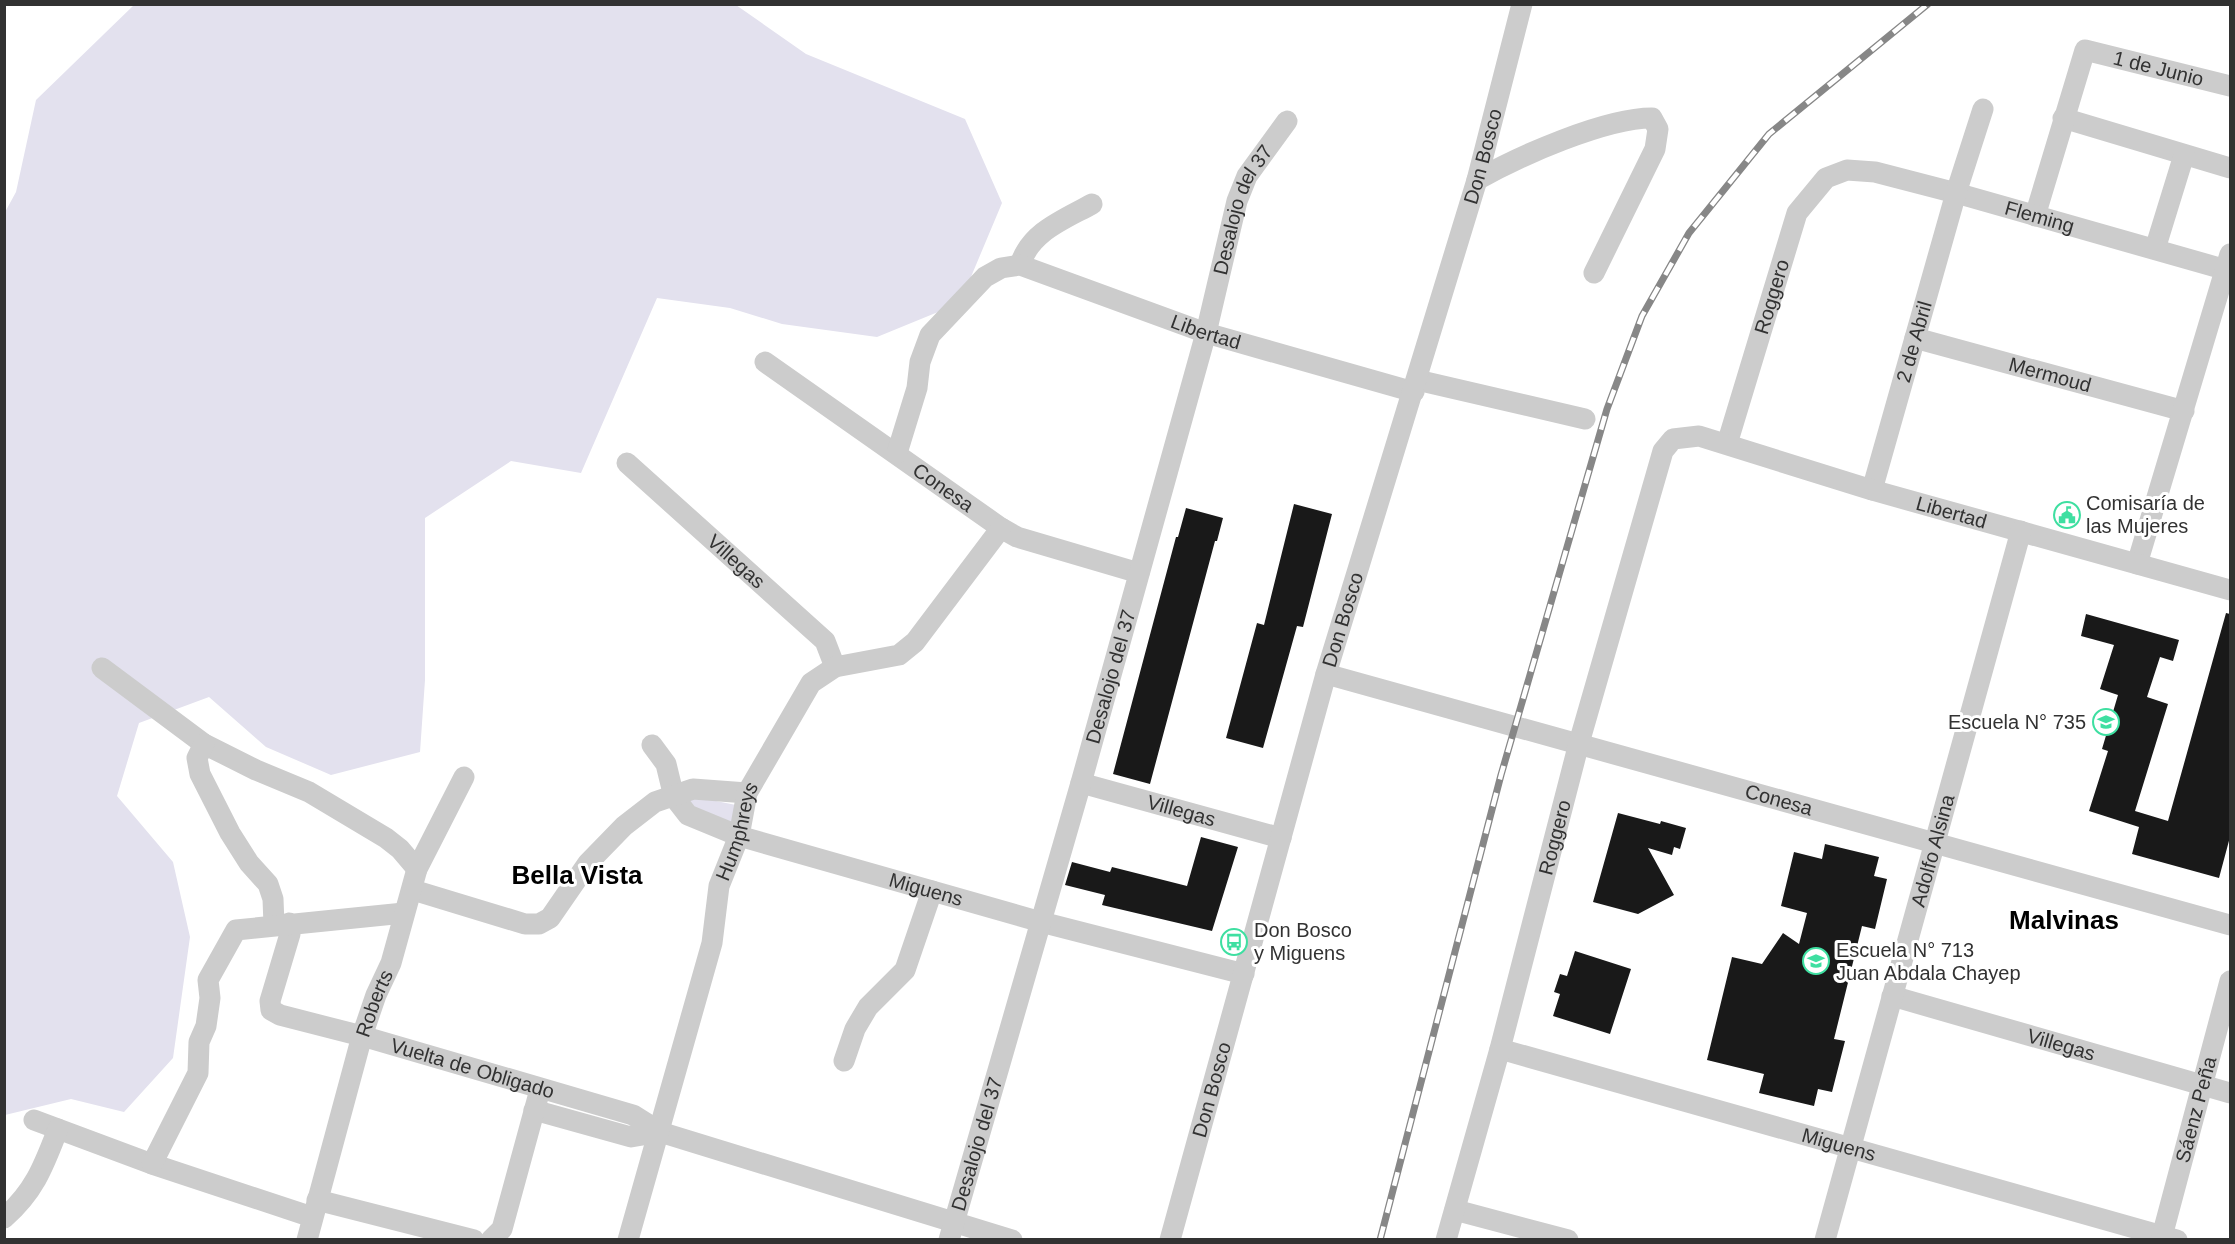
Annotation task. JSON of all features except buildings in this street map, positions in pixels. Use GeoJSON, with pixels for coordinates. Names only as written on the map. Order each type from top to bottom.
{"type":"FeatureCollection","features":[{"type":"Feature","properties":{"kind":"street","name":"Don Bosco"},"geometry":{"type":"LineString","coordinates":[[1170,1239],[1326,674],[1416,386],[1477,180],[1522,4]]}},
{"type":"Feature","properties":{"kind":"street","name":"1 de Junio"},"geometry":{"type":"LineString","coordinates":[[2063,118],[2085,50],[2230,86]]}},
{"type":"Feature","properties":{"kind":"street","name":"2 de Abril"},"geometry":{"type":"LineString","coordinates":[[1872,490],[1956,193],[1983,109]]}},
{"type":"Feature","properties":{"kind":"street"},"geometry":{"type":"LineString","coordinates":[[1477,180],[1513,160],[1609,125],[1633,118],[1652,118],[1658,129],[1655,149],[1594,273]]}},
{"type":"Feature","properties":{"kind":"street"},"geometry":{"type":"LineString","coordinates":[[2035,216],[2063,118],[2230,168]]}},
{"type":"Feature","properties":{"kind":"street","name":"Desalojo del 37"},"geometry":{"type":"LineString","coordinates":[[951,1230],[1081,783],[1206,333],[1236,201],[1247,176],[1287,121]]}},
{"type":"Feature","properties":{"kind":"street"},"geometry":{"type":"LineString","coordinates":[[2155,249],[2184,155]]}},
{"type":"Feature","properties":{"kind":"street","name":"Fleming"},"geometry":{"type":"LineString","coordinates":[[1847,170],[1875,172],[2155,249],[2229,265]]}},
{"type":"Feature","properties":{"kind":"street","name":"Roggero"},"geometry":{"type":"LineString","coordinates":[[1727,444],[1797,213],[1826,178],[1847,170]]}},
{"type":"Feature","properties":{"kind":"street"},"geometry":{"type":"LineString","coordinates":[[897,453],[917,388],[920,362],[930,335],[985,277],[1010,267],[1042,231],[1092,204]]}},
{"type":"Feature","properties":{"kind":"street"},"geometry":{"type":"LineString","coordinates":[[2137,564],[2229,265]]}},
{"type":"Feature","properties":{"kind":"street","name":"Libertad"},"geometry":{"type":"LineString","coordinates":[[1010,267],[1206,333],[1416,386],[1586,419]]}},
{"type":"Feature","properties":{"kind":"street","name":"Mermoud"},"geometry":{"type":"LineString","coordinates":[[1915,338],[2184,411]]}},
{"type":"Feature","properties":{"kind":"street","name":"Conesa"},"geometry":{"type":"LineString","coordinates":[[765,362],[1001,528],[1017,537],[1139,573]]}},
{"type":"Feature","properties":{"kind":"street","name":"Libertad"},"geometry":{"type":"LineString","coordinates":[[1673,439],[1699,436],[1872,490],[2230,590]]}},
{"type":"Feature","properties":{"kind":"street","name":"Roggero"},"geometry":{"type":"LineString","coordinates":[[1446,1239],[1500,1049],[1579,743],[1663,451],[1673,439]]}},
{"type":"Feature","properties":{"kind":"street","name":"Villegas"},"geometry":{"type":"LineString","coordinates":[[627,463],[825,641],[835,667]]}},
{"type":"Feature","properties":{"kind":"street","name":"Humphreys"},"geometry":{"type":"LineString","coordinates":[[628,1239],[712,944],[719,886],[739,836],[747,793],[811,683],[835,667],[899,655],[915,642],[1001,528]]}},
{"type":"Feature","properties":{"kind":"street","name":"Adolfo Alsina"},"geometry":{"type":"LineString","coordinates":[[1825,1239],[2021,531]]}},
{"type":"Feature","properties":{"kind":"street"},"geometry":{"type":"LineString","coordinates":[[102,668],[204,744],[256,770],[309,792],[386,838],[400,849],[417,869]]}},
{"type":"Feature","properties":{"kind":"street","name":"Conesa"},"geometry":{"type":"LineString","coordinates":[[1326,674],[2230,925]]}},
{"type":"Feature","properties":{"kind":"street"},"geometry":{"type":"LineString","coordinates":[[204,744],[197,758],[200,774],[249,863],[268,884],[281,924]]}},
{"type":"Feature","properties":{"kind":"street"},"geometry":{"type":"LineString","coordinates":[[652,745],[666,764],[674,797]]}},
{"type":"Feature","properties":{"kind":"street","name":"Roberts"},"geometry":{"type":"LineString","coordinates":[[307,1239],[362,1036],[376,995],[391,963],[417,869],[464,777]]}},
{"type":"Feature","properties":{"kind":"street","name":"Villegas"},"geometry":{"type":"LineString","coordinates":[[1081,783],[1281,838]]}},
{"type":"Feature","properties":{"kind":"street"},"geometry":{"type":"LineString","coordinates":[[413,890],[525,924],[539,924],[550,918],[588,863],[624,826],[655,802],[693,789],[747,793]]}},
{"type":"Feature","properties":{"kind":"street","name":"Miguens"},"geometry":{"type":"LineString","coordinates":[[674,797],[688,815],[739,836],[1041,922],[1244,974]]}},
{"type":"Feature","properties":{"kind":"street"},"geometry":{"type":"LineString","coordinates":[[844,1061],[855,1029],[868,1007],[905,970],[932,891]]}},
{"type":"Feature","properties":{"kind":"street"},"geometry":{"type":"LineString","coordinates":[[152,1164],[198,1073],[199,1042],[206,1026],[210,998],[208,980],[236,930],[404,913]]}},
{"type":"Feature","properties":{"kind":"street","name":"Vuelta de Obligado"},"geometry":{"type":"LineString","coordinates":[[281,924],[290,934],[270,1001],[271,1010],[280,1015],[362,1036],[633,1115],[660,1131],[951,1230],[1012,1239]]}},
{"type":"Feature","properties":{"kind":"street","name":"Sáenz Peña"},"geometry":{"type":"LineString","coordinates":[[2167,1238],[2202,1086],[2230,981]]}},
{"type":"Feature","properties":{"kind":"street","name":"Villegas"},"geometry":{"type":"LineString","coordinates":[[1892,996],[2230,1094]]}},
{"type":"Feature","properties":{"kind":"street","name":"Miguens"},"geometry":{"type":"LineString","coordinates":[[1500,1049],[2167,1238]]}},
{"type":"Feature","properties":{"kind":"street"},"geometry":{"type":"LineString","coordinates":[[491,1239],[502,1229],[541,1088]]}},
{"type":"Feature","properties":{"kind":"street","name":"Vuelta de Obligado"},"geometry":{"type":"LineString","coordinates":[[534,1110],[631,1137],[660,1131]]}},
{"type":"Feature","properties":{"kind":"street"},"geometry":{"type":"LineString","coordinates":[[34,1120],[152,1164],[315,1209],[474,1239]]}},
{"type":"Feature","properties":{"kind":"street"},"geometry":{"type":"LineString","coordinates":[[4,1218],[19,1205],[38,1181],[58,1129]]}},
{"type":"Feature","properties":{"kind":"street"},"geometry":{"type":"LineString","coordinates":[[1455,1210],[1568,1239]]}},
{"type":"Feature","properties":{"kind":"shaded area"},"geometry":{"type":"Polygon","coordinates":[[[135,4],[736,5],[806,54],[965,119],[1002,203],[960,303],[877,337],[782,324],[730,308],[657,298],[581,473],[511,461],[425,518],[425,680],[420,752],[331,775],[266,747],[209,697],[139,723],[117,796],[173,862],[190,937],[173,1058],[124,1112],[71,1099],[5,1115],[4,214],[16,192],[36,100],[135,4]]]}},
{"type":"Feature","properties":{"kind":"shaded area"},"geometry":{"type":"Polygon","coordinates":[[[696,797],[736,805],[731,823],[692,808],[689,800],[696,797]]]}},
{"type":"Feature","properties":{"kind":"railway"},"geometry":{"type":"LineString","coordinates":[[1380,1240],[1501,775],[1607,409],[1642,316],[1689,233],[1769,134],[1928,4]]}},
{"type":"Feature","properties":{"kind":"place","name":"Comisaría de las Mujeres"},"geometry":{"type":"Point","coordinates":[2067,515]}},
{"type":"Feature","properties":{"kind":"place","name":"Escuela N° 735"},"geometry":{"type":"Point","coordinates":[2106,722]}},
{"type":"Feature","properties":{"kind":"place","name":"Don Bosco y Miguens"},"geometry":{"type":"Point","coordinates":[1234,942]}},
{"type":"Feature","properties":{"kind":"place","name":"Escuela N° 713 Juan Abdala Chayep"},"geometry":{"type":"Point","coordinates":[1816,961]}},
{"type":"Feature","properties":{"kind":"district","name":"Bella Vista"},"geometry":{"type":"Point","coordinates":[577,875]}},
{"type":"Feature","properties":{"kind":"district","name":"Malvinas"},"geometry":{"type":"Point","coordinates":[2064,920]}}]}
